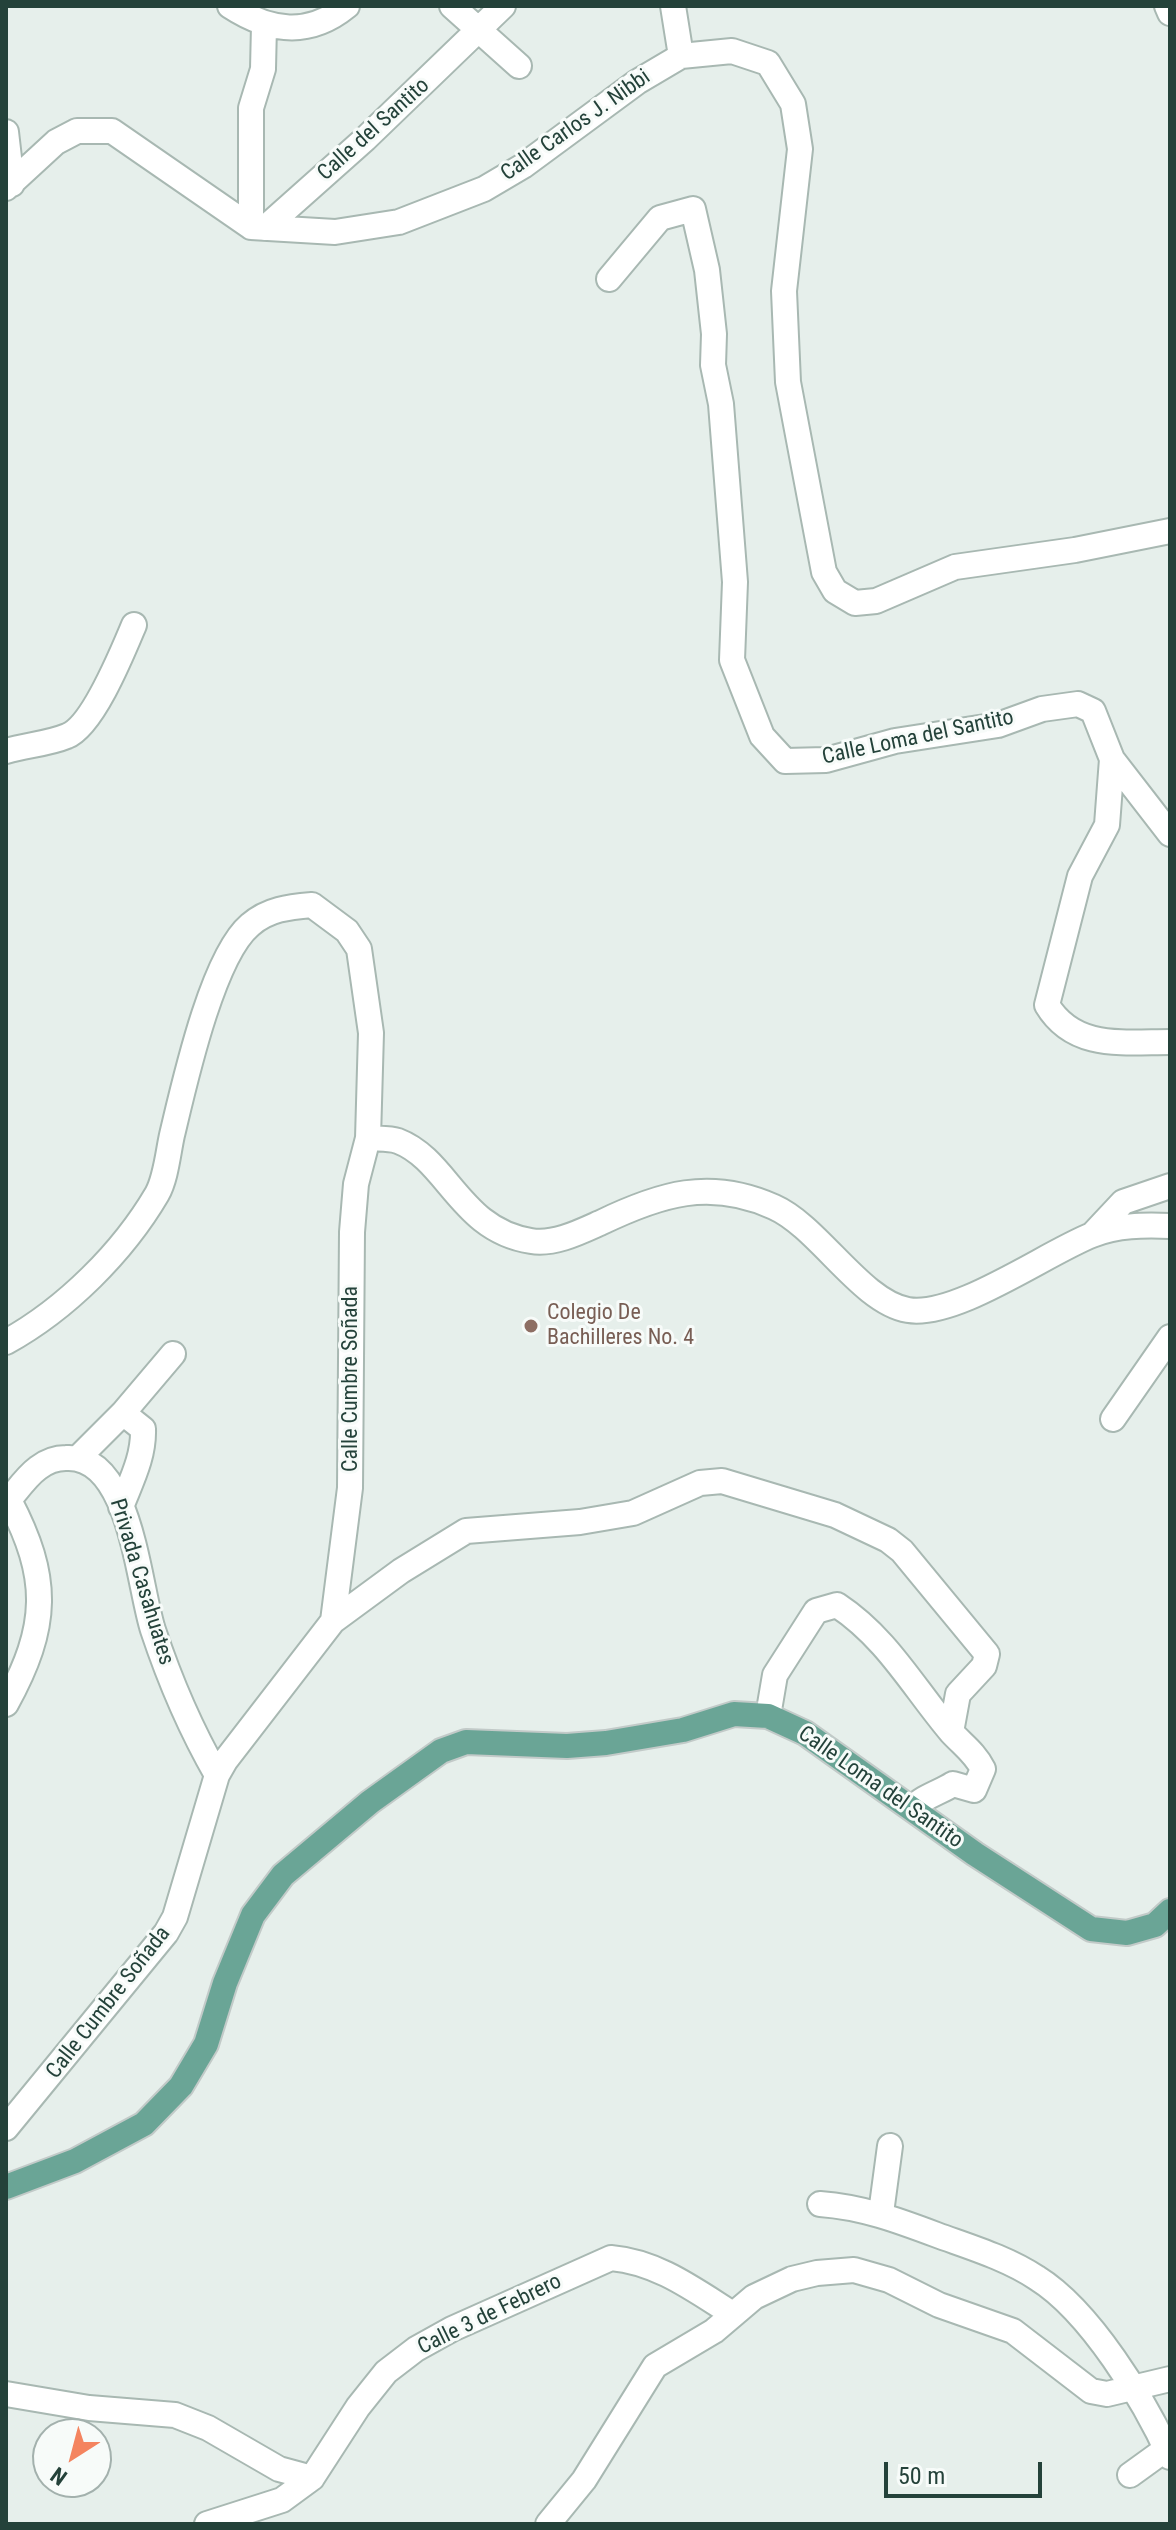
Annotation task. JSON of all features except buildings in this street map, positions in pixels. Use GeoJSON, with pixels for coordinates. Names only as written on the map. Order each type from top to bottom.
{"type":"FeatureCollection","features":[{"type":"Feature","properties":{"kind":"main road","name":"Calle Loma del Santito"},"geometry":{"type":"LineString","coordinates":[[6,2187],[75,2161],[144,2124],[181,2086],[206,2044],[225,1983],[253,1915],[283,1875],[370,1802],[441,1751],[466,1742],[567,1746],[606,1743],[683,1730],[734,1714],[768,1716],[805,1733],[975,1854],[1091,1929],[1127,1933],[1155,1925],[1170,1911]]}},
{"type":"Feature","properties":{"kind":"street"},"geometry":{"type":"LineString","coordinates":[[230,6],[264,25],[285,30],[318,14],[347,6]]}},
{"type":"Feature","properties":{"kind":"street"},"geometry":{"type":"LineString","coordinates":[[452,6],[519,66]]}},
{"type":"Feature","properties":{"kind":"street","name":"Calle del Santito"},"geometry":{"type":"LineString","coordinates":[[258,227],[503,6]]}},
{"type":"Feature","properties":{"kind":"street"},"geometry":{"type":"LineString","coordinates":[[673,6],[681,56]]}},
{"type":"Feature","properties":{"kind":"street"},"geometry":{"type":"LineString","coordinates":[[1167,6],[1170,13]]}},
{"type":"Feature","properties":{"kind":"street"},"geometry":{"type":"LineString","coordinates":[[258,227],[251,108],[263,69],[264,25]]}},
{"type":"Feature","properties":{"kind":"street","name":"Calle Carlos J. Nibbi"},"geometry":{"type":"LineString","coordinates":[[258,227],[335,232],[399,222],[484,189],[523,166],[637,82],[681,56],[732,51],[768,63],[793,104],[800,149],[784,291],[788,382],[824,572],[835,591],[855,603],[876,601],[955,567],[1075,550],[1170,531]]}},
{"type":"Feature","properties":{"kind":"street"},"geometry":{"type":"LineString","coordinates":[[9,186],[56,142],[77,131],[112,131],[258,227]]}},
{"type":"Feature","properties":{"kind":"street"},"geometry":{"type":"LineString","coordinates":[[6,132],[9,186]]}},
{"type":"Feature","properties":{"kind":"street","name":"Calle Loma del Santito"},"geometry":{"type":"LineString","coordinates":[[609,279],[660,218],[693,209],[707,270],[714,334],[713,365],[721,404],[735,582],[732,660],[762,736],[785,761],[826,760],[895,741],[998,725],[1042,709],[1078,704],[1093,711],[1112,759],[1107,825],[1080,876],[1047,1005],[1059,1024],[1083,1037],[1117,1042],[1170,1042]]}},
{"type":"Feature","properties":{"kind":"street"},"geometry":{"type":"LineString","coordinates":[[6,751],[69,736],[78,728],[113,671],[134,625]]}},
{"type":"Feature","properties":{"kind":"street"},"geometry":{"type":"LineString","coordinates":[[1112,759],[1170,834]]}},
{"type":"Feature","properties":{"kind":"street","name":"Calle Cumbre Soñada"},"geometry":{"type":"LineString","coordinates":[[14,1337],[110,1259],[159,1191],[189,1066],[227,957],[249,925],[277,909],[312,905],[347,931],[359,949],[371,1033],[368,1138],[356,1184],[352,1232],[350,1488],[333,1621]]}},
{"type":"Feature","properties":{"kind":"street"},"geometry":{"type":"LineString","coordinates":[[368,1138],[396,1140],[413,1149],[487,1225],[532,1241],[571,1236],[658,1197],[693,1190],[775,1207],[810,1232],[862,1282],[907,1310],[933,1309],[966,1298],[1093,1235],[1133,1225],[1170,1226]]}},
{"type":"Feature","properties":{"kind":"street"},"geometry":{"type":"LineString","coordinates":[[1093,1235],[1123,1202],[1170,1186]]}},
{"type":"Feature","properties":{"kind":"street"},"geometry":{"type":"LineString","coordinates":[[6,1363],[14,1337]]}},
{"type":"Feature","properties":{"kind":"street"},"geometry":{"type":"LineString","coordinates":[[1113,1419],[1170,1337]]}},
{"type":"Feature","properties":{"kind":"street"},"geometry":{"type":"LineString","coordinates":[[6,1704],[40,1617],[37,1563],[9,1500],[44,1463],[53,1458],[79,1457],[123,1413],[173,1354]]}},
{"type":"Feature","properties":{"kind":"street"},"geometry":{"type":"LineString","coordinates":[[121,1507],[141,1458],[144,1440],[143,1429],[123,1413]]}},
{"type":"Feature","properties":{"kind":"street","name":"Privada Casahuates"},"geometry":{"type":"LineString","coordinates":[[79,1457],[107,1476],[121,1507],[152,1626],[187,1723],[217,1775]]}},
{"type":"Feature","properties":{"kind":"street","name":"Calle Cumbre Soñada"},"geometry":{"type":"LineString","coordinates":[[6,2128],[166,1933],[175,1917],[217,1775],[333,1621],[401,1571],[466,1531],[580,1522],[633,1513],[700,1483],[722,1481],[835,1515],[873,1532],[902,1551],[987,1654],[984,1666],[958,1694],[951,1732]]}},
{"type":"Feature","properties":{"kind":"street"},"geometry":{"type":"LineString","coordinates":[[768,1716],[775,1675],[816,1611],[837,1605],[862,1621],[890,1650],[951,1732],[975,1754],[983,1769],[974,1790],[953,1784],[939,1795],[919,1801],[913,1808]]}},
{"type":"Feature","properties":{"kind":"street"},"geometry":{"type":"LineString","coordinates":[[881,2213],[890,2146]]}},
{"type":"Feature","properties":{"kind":"street"},"geometry":{"type":"LineString","coordinates":[[820,2204],[881,2213],[989,2254],[1038,2278],[1064,2300],[1137,2389],[1168,2453],[1130,2475]]}},
{"type":"Feature","properties":{"kind":"street","name":"Calle 3 de Febrero"},"geometry":{"type":"LineString","coordinates":[[207,2524],[282,2500],[312,2478],[358,2407],[386,2372],[416,2349],[452,2329],[611,2258],[636,2260],[678,2279],[731,2313]]}},
{"type":"Feature","properties":{"kind":"street"},"geometry":{"type":"LineString","coordinates":[[548,2524],[584,2480],[655,2366],[714,2331],[731,2313],[754,2297],[792,2279],[854,2270],[889,2280],[939,2305],[1013,2331],[1091,2391],[1107,2394],[1170,2379]]}},
{"type":"Feature","properties":{"kind":"street"},"geometry":{"type":"LineString","coordinates":[[6,2394],[89,2408],[175,2415],[208,2428],[279,2469],[312,2478]]}},
{"type":"Feature","properties":{"kind":"place","name":"Colegio De Bachilleres No. 4"},"geometry":{"type":"Point","coordinates":[531,1326]}}]}
